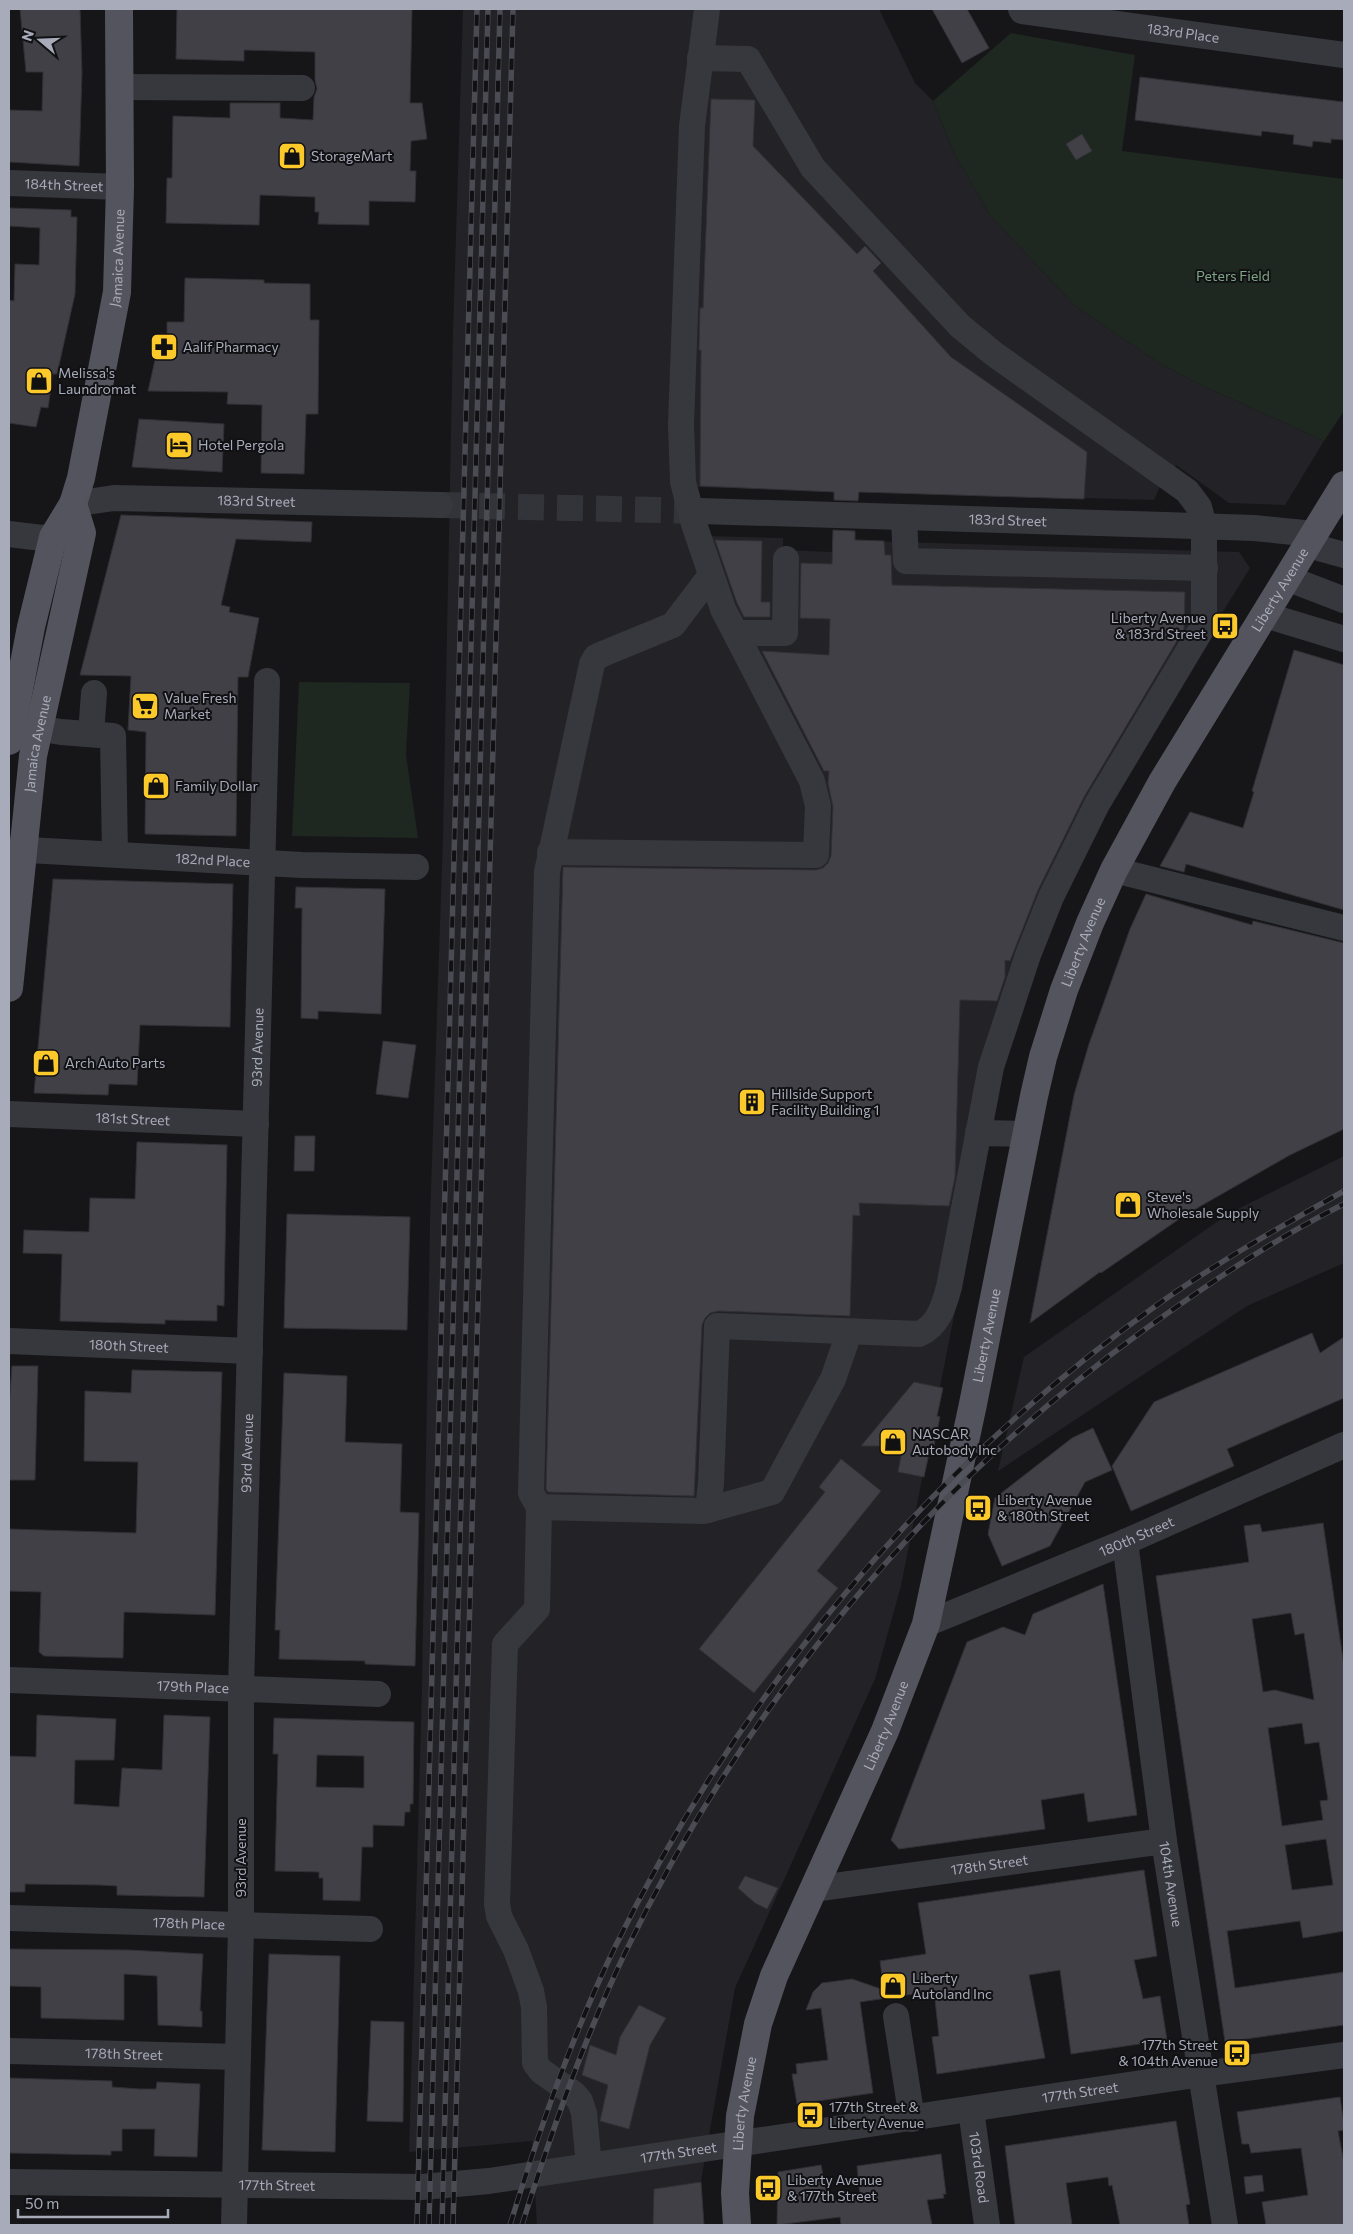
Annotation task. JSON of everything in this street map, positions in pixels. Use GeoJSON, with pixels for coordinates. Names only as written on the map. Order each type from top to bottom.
{"type":"FeatureCollection","features":[{"type":"Feature","properties":{"kind":"main road","name":"Jamaica Avenue"},"geometry":{"type":"LineString","coordinates":[[10,730],[53,537],[73,504],[81,478],[114,313],[118,271],[110,186],[121,87],[119,9]]}},
{"type":"Feature","properties":{"kind":"main road","name":"Liberty Avenue"},"geometry":{"type":"LineString","coordinates":[[737,2225],[735,2193],[737,2144],[746,2081],[758,2024],[774,1976],[885,1731],[926,1624],[973,1404],[1026,1134],[1043,1057],[1059,1006],[1090,923],[1114,870],[1158,789],[1344,485]]}},
{"type":"Feature","properties":{"kind":"main road"},"geometry":{"type":"LineString","coordinates":[[73,504],[82,533]]}},
{"type":"Feature","properties":{"kind":"main road","name":"Jamaica Avenue"},"geometry":{"type":"LineString","coordinates":[[9,988],[16,849],[38,727],[82,533]]}},
{"type":"Feature","properties":{"kind":"street"},"geometry":{"type":"LineString","coordinates":[[550,852],[816,855],[818,806],[812,782],[724,609],[690,510],[681,461],[692,126],[707,9]]}},
{"type":"Feature","properties":{"kind":"street","name":"183rd Place"},"geometry":{"type":"LineString","coordinates":[[1021,10],[1344,55]]}},
{"type":"Feature","properties":{"kind":"street"},"geometry":{"type":"LineString","coordinates":[[700,58],[748,59],[772,96],[796,142],[813,168],[946,312],[994,354],[1180,485],[1199,506],[1204,526],[1205,568],[1204,625],[1097,804],[1040,925],[998,1044],[978,1133],[949,1287],[937,1318],[930,1327],[919,1334],[849,1333],[717,1326],[711,1483],[708,1510]]}},
{"type":"Feature","properties":{"kind":"street"},"geometry":{"type":"LineString","coordinates":[[121,87],[302,88]]}},
{"type":"Feature","properties":{"kind":"street","name":"184th Street"},"geometry":{"type":"LineString","coordinates":[[9,183],[110,186]]}},
{"type":"Feature","properties":{"kind":"street","name":"183rd Street"},"geometry":{"type":"LineString","coordinates":[[73,504],[114,498],[440,505]]}},
{"type":"Feature","properties":{"kind":"street","name":"183rd Street"},"geometry":{"type":"LineString","coordinates":[[700,511],[1204,526],[1311,540],[1344,555]]}},
{"type":"Feature","properties":{"kind":"street"},"geometry":{"type":"LineString","coordinates":[[904,518],[906,561],[1205,568]]}},
{"type":"Feature","properties":{"kind":"street"},"geometry":{"type":"LineString","coordinates":[[9,534],[53,537],[82,533]]}},
{"type":"Feature","properties":{"kind":"street"},"geometry":{"type":"LineString","coordinates":[[736,633],[785,633],[786,559]]}},
{"type":"Feature","properties":{"kind":"street"},"geometry":{"type":"LineString","coordinates":[[589,2166],[584,2113],[580,2101],[574,2094],[541,2071],[535,2063],[534,2007],[531,1992],[516,1950],[499,1916],[497,1904],[505,1644],[537,1610],[539,1507],[531,1493],[546,888],[550,852],[592,664],[596,658],[605,653],[673,625],[711,575]]}},
{"type":"Feature","properties":{"kind":"street"},"geometry":{"type":"LineString","coordinates":[[1287,578],[1344,600]]}},
{"type":"Feature","properties":{"kind":"street"},"geometry":{"type":"LineString","coordinates":[[1265,615],[1344,639]]}},
{"type":"Feature","properties":{"kind":"street","name":"93rd Avenue"},"geometry":{"type":"LineString","coordinates":[[234,2225],[240,1927],[241,1689],[267,680]]}},
{"type":"Feature","properties":{"kind":"street"},"geometry":{"type":"LineString","coordinates":[[91,734],[94,693]]}},
{"type":"Feature","properties":{"kind":"street"},"geometry":{"type":"LineString","coordinates":[[10,730],[38,727],[113,736],[115,854]]}},
{"type":"Feature","properties":{"kind":"street","name":"182nd Place"},"geometry":{"type":"LineString","coordinates":[[16,849],[262,862],[416,867]]}},
{"type":"Feature","properties":{"kind":"street"},"geometry":{"type":"LineString","coordinates":[[1114,870],[1344,928]]}},
{"type":"Feature","properties":{"kind":"street","name":"181st Street"},"geometry":{"type":"LineString","coordinates":[[9,1114],[256,1124]]}},
{"type":"Feature","properties":{"kind":"street"},"geometry":{"type":"LineString","coordinates":[[978,1133],[1026,1134]]}},
{"type":"Feature","properties":{"kind":"street"},"geometry":{"type":"LineString","coordinates":[[539,1507],[708,1510],[772,1492],[833,1379],[849,1333]]}},
{"type":"Feature","properties":{"kind":"street","name":"180th Street"},"geometry":{"type":"LineString","coordinates":[[9,1341],[250,1351]]}},
{"type":"Feature","properties":{"kind":"street","name":"180th Street"},"geometry":{"type":"LineString","coordinates":[[926,1624],[1125,1542],[1344,1445]]}},
{"type":"Feature","properties":{"kind":"street","name":"104th Avenue"},"geometry":{"type":"LineString","coordinates":[[1125,1542],[1164,1841],[1225,2225]]}},
{"type":"Feature","properties":{"kind":"street","name":"179th Place"},"geometry":{"type":"LineString","coordinates":[[9,1680],[378,1694]]}},
{"type":"Feature","properties":{"kind":"street","name":"178th Street"},"geometry":{"type":"LineString","coordinates":[[813,1889],[1164,1841]]}},
{"type":"Feature","properties":{"kind":"street","name":"178th Place"},"geometry":{"type":"LineString","coordinates":[[9,1918],[240,1927],[370,1929]]}},
{"type":"Feature","properties":{"kind":"street"},"geometry":{"type":"LineString","coordinates":[[896,2016],[912,2119]]}},
{"type":"Feature","properties":{"kind":"street","name":"178th Street"},"geometry":{"type":"LineString","coordinates":[[9,2051],[238,2057]]}},
{"type":"Feature","properties":{"kind":"street","name":"177th Street"},"geometry":{"type":"LineString","coordinates":[[9,2182],[422,2187],[489,2181],[1202,2074],[1344,2055]]}},
{"type":"Feature","properties":{"kind":"street","name":"103rd Road"},"geometry":{"type":"LineString","coordinates":[[971,2110],[987,2225]]}},
{"type":"Feature","properties":{"kind":"shaded area"},"geometry":{"type":"Polygon","coordinates":[[[463,9],[879,9],[915,83],[933,101],[954,153],[990,215],[1075,306],[1159,363],[1197,383],[1324,441],[1285,505],[1229,503],[1176,465],[1161,484],[1154,500],[693,487],[707,536],[783,538],[783,550],[832,552],[833,540],[1239,552],[1250,568],[1125,770],[1069,876],[1005,1056],[901,1586],[875,1679],[735,1988],[701,2181],[704,2225],[537,2225],[532,2141],[409,2152],[422,1687],[430,1220],[443,836],[453,332],[463,9]]]}},
{"type":"Feature","properties":{"kind":"shaded area"},"geometry":{"type":"Polygon","coordinates":[[[1344,1156],[1344,1263],[1247,1306],[998,1471],[1024,1357],[1228,1214],[1344,1156]]]}},
{"type":"Feature","properties":{"kind":"green space","name":"Peters Field"},"geometry":{"type":"Polygon","coordinates":[[[1011,33],[1135,55],[1122,151],[1344,179],[1344,411],[1324,441],[1197,383],[1159,363],[1075,306],[990,215],[954,153],[933,101],[1011,33]]]}},
{"type":"Feature","properties":{"kind":"green space"},"geometry":{"type":"Polygon","coordinates":[[[299,682],[410,683],[406,755],[418,838],[292,836],[299,682]]]}},
{"type":"Feature","properties":{"kind":"building"},"geometry":{"type":"Polygon","coordinates":[[[20,9],[80,9],[82,73],[79,166],[9,162],[9,110],[42,111],[43,72],[26,72],[20,9]]]}},
{"type":"Feature","properties":{"kind":"building"},"geometry":{"type":"Polygon","coordinates":[[[177,9],[412,9],[410,103],[422,103],[427,139],[411,141],[410,171],[416,171],[415,202],[369,201],[369,225],[318,224],[319,212],[315,212],[315,197],[260,195],[259,225],[166,223],[167,178],[172,178],[173,116],[230,118],[230,103],[280,103],[280,118],[313,120],[314,97],[317,89],[315,80],[315,52],[244,50],[244,61],[176,59],[177,9]]]}},
{"type":"Feature","properties":{"kind":"building"},"geometry":{"type":"Polygon","coordinates":[[[932,9],[967,9],[989,48],[962,63],[932,9]]]}},
{"type":"Feature","properties":{"kind":"building"},"geometry":{"type":"Polygon","coordinates":[[[1140,77],[1344,102],[1344,140],[1331,139],[1331,143],[1313,141],[1312,147],[1293,144],[1294,135],[1262,131],[1261,136],[1135,120],[1140,77]]]}},
{"type":"Feature","properties":{"kind":"building"},"geometry":{"type":"Polygon","coordinates":[[[711,99],[755,100],[753,146],[857,254],[865,246],[881,263],[873,271],[951,357],[1087,452],[1084,499],[859,492],[858,501],[834,500],[834,492],[700,486],[700,308],[703,308],[711,99]]]}},
{"type":"Feature","properties":{"kind":"building"},"geometry":{"type":"Polygon","coordinates":[[[1082,134],[1092,151],[1076,160],[1066,144],[1082,134]]]}},
{"type":"Feature","properties":{"kind":"building"},"geometry":{"type":"Polygon","coordinates":[[[9,208],[71,210],[71,217],[77,217],[75,294],[57,374],[53,374],[48,408],[41,407],[36,427],[9,423],[9,300],[14,301],[15,264],[39,265],[40,228],[9,226],[9,208]]]}},
{"type":"Feature","properties":{"kind":"building"},"geometry":{"type":"Polygon","coordinates":[[[185,278],[264,280],[264,283],[310,284],[310,320],[319,320],[318,414],[306,414],[304,474],[261,473],[262,405],[227,404],[228,392],[148,391],[161,333],[167,334],[167,322],[184,322],[185,278]]]}},
{"type":"Feature","properties":{"kind":"building","name":"Hotel Pergola"},"geometry":{"type":"Polygon","coordinates":[[[139,419],[224,424],[222,472],[132,467],[139,419]]]}},
{"type":"Feature","properties":{"kind":"building"},"geometry":{"type":"Polygon","coordinates":[[[121,515],[312,522],[311,542],[236,539],[221,605],[230,607],[229,612],[259,618],[248,677],[238,677],[236,836],[145,834],[146,732],[128,730],[131,676],[80,675],[121,515]]]}},
{"type":"Feature","properties":{"kind":"building","name":"Hillside Support Facility Building 1"},"geometry":{"type":"Polygon","coordinates":[[[833,530],[855,531],[855,540],[884,541],[885,555],[891,555],[892,585],[1185,592],[1184,629],[1084,797],[1038,890],[1010,961],[1005,960],[1005,977],[997,1001],[960,1000],[955,1177],[949,1206],[859,1203],[860,1216],[853,1215],[850,1316],[718,1311],[710,1313],[705,1318],[702,1325],[694,1496],[548,1492],[546,1489],[563,867],[816,870],[823,868],[828,863],[831,856],[833,807],[828,783],[829,771],[824,771],[762,651],[829,655],[830,619],[800,618],[801,563],[832,564],[833,530]]]}},
{"type":"Feature","properties":{"kind":"building"},"geometry":{"type":"Polygon","coordinates":[[[715,540],[762,541],[761,602],[770,602],[770,617],[744,617],[737,603],[715,540]]]}},
{"type":"Feature","properties":{"kind":"building"},"geometry":{"type":"Polygon","coordinates":[[[1294,650],[1344,665],[1344,910],[1186,864],[1184,872],[1160,866],[1190,812],[1243,828],[1254,792],[1252,791],[1294,650]]]}},
{"type":"Feature","properties":{"kind":"building"},"geometry":{"type":"Polygon","coordinates":[[[53,879],[233,884],[230,1027],[140,1025],[137,1085],[109,1084],[108,1095],[34,1093],[53,879]]]}},
{"type":"Feature","properties":{"kind":"building"},"geometry":{"type":"Polygon","coordinates":[[[296,887],[385,889],[381,1014],[318,1011],[318,1019],[301,1018],[302,908],[295,908],[296,887]]]}},
{"type":"Feature","properties":{"kind":"building"},"geometry":{"type":"Polygon","coordinates":[[[1146,894],[1252,925],[1253,921],[1344,943],[1344,1129],[1290,1155],[1185,1215],[1100,1272],[1030,1323],[1074,1095],[1089,1044],[1130,929],[1146,894]]]}},
{"type":"Feature","properties":{"kind":"building"},"geometry":{"type":"Polygon","coordinates":[[[383,1041],[416,1045],[408,1098],[376,1094],[383,1041]]]}},
{"type":"Feature","properties":{"kind":"building"},"geometry":{"type":"Polygon","coordinates":[[[295,1136],[315,1136],[314,1171],[294,1171],[295,1136]]]}},
{"type":"Feature","properties":{"kind":"building"},"geometry":{"type":"Polygon","coordinates":[[[137,1142],[227,1145],[224,1306],[217,1305],[217,1321],[165,1320],[165,1324],[60,1321],[62,1254],[23,1253],[24,1230],[89,1232],[90,1198],[135,1199],[137,1142]]]}},
{"type":"Feature","properties":{"kind":"building"},"geometry":{"type":"Polygon","coordinates":[[[287,1214],[410,1217],[407,1330],[284,1328],[287,1214]]]}},
{"type":"Feature","properties":{"kind":"building"},"geometry":{"type":"Polygon","coordinates":[[[1312,1333],[1320,1353],[1344,1337],[1344,1398],[1227,1449],[1234,1466],[1131,1511],[1112,1466],[1154,1402],[1312,1333]]]}},
{"type":"Feature","properties":{"kind":"building"},"geometry":{"type":"Polygon","coordinates":[[[12,1366],[38,1366],[35,1480],[9,1480],[9,1407],[12,1366]]]}},
{"type":"Feature","properties":{"kind":"building"},"geometry":{"type":"Polygon","coordinates":[[[132,1370],[222,1372],[215,1615],[124,1612],[123,1658],[44,1656],[39,1652],[41,1592],[9,1591],[9,1529],[136,1533],[138,1462],[84,1461],[85,1391],[131,1393],[132,1370]]]}},
{"type":"Feature","properties":{"kind":"building"},"geometry":{"type":"Polygon","coordinates":[[[284,1373],[347,1376],[345,1442],[402,1444],[400,1512],[419,1513],[415,1666],[365,1664],[365,1661],[279,1659],[280,1630],[275,1630],[284,1373]]]}},
{"type":"Feature","properties":{"kind":"building"},"geometry":{"type":"Polygon","coordinates":[[[914,1382],[943,1388],[937,1416],[940,1417],[933,1450],[930,1449],[924,1477],[898,1472],[903,1446],[861,1446],[914,1382]]]}},
{"type":"Feature","properties":{"kind":"building"},"geometry":{"type":"Polygon","coordinates":[[[1093,1428],[1112,1470],[1085,1482],[1050,1546],[1002,1566],[988,1534],[995,1498],[1072,1438],[1093,1428]]]}},
{"type":"Feature","properties":{"kind":"building"},"geometry":{"type":"Polygon","coordinates":[[[841,1459],[881,1491],[817,1571],[838,1588],[754,1693],[699,1649],[825,1492],[819,1487],[841,1459]]]}},
{"type":"Feature","properties":{"kind":"building"},"geometry":{"type":"Polygon","coordinates":[[[1323,1523],[1344,1666],[1344,1931],[1303,1938],[1300,1921],[1227,1931],[1235,1988],[1344,1972],[1344,2025],[1225,2042],[1156,1576],[1249,1562],[1244,1526],[1260,1524],[1262,1532],[1323,1523]],[[1291,1613],[1252,1619],[1263,1692],[1275,1690],[1314,1700],[1304,1633],[1295,1635],[1291,1613]],[[1302,1723],[1268,1728],[1282,1826],[1323,1820],[1320,1801],[1328,1800],[1319,1742],[1305,1744],[1302,1723]],[[1326,1839],[1285,1845],[1292,1890],[1333,1885],[1326,1839]]]}},
{"type":"Feature","properties":{"kind":"building"},"geometry":{"type":"Polygon","coordinates":[[[1103,1584],[1137,1815],[1088,1822],[1084,1793],[1041,1800],[1045,1829],[899,1849],[891,1840],[967,1642],[1003,1627],[1025,1635],[1033,1614],[1103,1584]]]}},
{"type":"Feature","properties":{"kind":"building"},"geometry":{"type":"Polygon","coordinates":[[[37,1715],[116,1719],[114,1760],[75,1760],[74,1804],[119,1807],[122,1768],[162,1770],[164,1715],[210,1717],[204,1897],[117,1895],[117,1886],[100,1885],[25,1884],[25,1892],[9,1892],[9,1756],[36,1757],[37,1715]]]}},
{"type":"Feature","properties":{"kind":"building"},"geometry":{"type":"Polygon","coordinates":[[[274,1718],[414,1722],[413,1804],[410,1804],[410,1812],[405,1812],[404,1826],[373,1825],[373,1847],[362,1847],[360,1901],[323,1900],[323,1878],[319,1878],[319,1872],[275,1871],[278,1754],[273,1754],[274,1718]],[[317,1755],[316,1787],[364,1788],[364,1756],[317,1755]]]}},
{"type":"Feature","properties":{"kind":"building"},"geometry":{"type":"Polygon","coordinates":[[[1144,1870],[1157,1956],[1134,1960],[1143,1999],[1160,1996],[1167,2040],[1071,2054],[1060,1970],[1029,1975],[1045,2058],[937,2074],[932,2037],[939,2036],[934,1991],[860,2002],[873,2093],[797,2104],[792,2074],[797,2074],[796,2064],[828,2060],[821,2008],[806,2010],[813,1992],[822,1983],[852,1979],[884,1990],[880,1961],[926,1954],[918,1903],[1144,1870]]]}},
{"type":"Feature","properties":{"kind":"building"},"geometry":{"type":"Polygon","coordinates":[[[745,1876],[778,1888],[767,1909],[755,1903],[738,1888],[745,1876]]]}},
{"type":"Feature","properties":{"kind":"building"},"geometry":{"type":"Polygon","coordinates":[[[9,1949],[129,1950],[203,1954],[200,2011],[202,2011],[202,2027],[158,2025],[157,1976],[124,1974],[124,2020],[41,2018],[41,1987],[9,1986],[9,1949]]]}},
{"type":"Feature","properties":{"kind":"building"},"geometry":{"type":"Polygon","coordinates":[[[269,1954],[340,1956],[335,2152],[262,2150],[269,1954]]]}},
{"type":"Feature","properties":{"kind":"building"},"geometry":{"type":"Polygon","coordinates":[[[639,2005],[666,2018],[650,2045],[629,2129],[600,2121],[608,2085],[582,2075],[590,2045],[616,2055],[620,2037],[639,2005]]]}},
{"type":"Feature","properties":{"kind":"building"},"geometry":{"type":"Polygon","coordinates":[[[371,2021],[404,2022],[403,2122],[367,2121],[371,2021]]]}},
{"type":"Feature","properties":{"kind":"building"},"geometry":{"type":"Polygon","coordinates":[[[9,2078],[112,2081],[112,2087],[139,2089],[156,2089],[157,2082],[200,2084],[197,2157],[154,2156],[155,2129],[122,2129],[122,2151],[111,2151],[111,2155],[9,2153],[9,2078]]]}},
{"type":"Feature","properties":{"kind":"building"},"geometry":{"type":"Polygon","coordinates":[[[1340,2097],[1344,2124],[1344,2130],[1338,2131],[1344,2163],[1344,2225],[1266,2225],[1262,2202],[1308,2195],[1301,2148],[1251,2153],[1249,2144],[1242,2144],[1237,2112],[1340,2097]]]}},
{"type":"Feature","properties":{"kind":"building"},"geometry":{"type":"Polygon","coordinates":[[[1176,2121],[1190,2204],[1186,2205],[1189,2225],[1120,2225],[1112,2185],[1109,2186],[1108,2177],[1066,2183],[1072,2225],[1015,2225],[1005,2146],[1176,2121]]]}},
{"type":"Feature","properties":{"kind":"building"},"geometry":{"type":"Polygon","coordinates":[[[941,2154],[946,2194],[943,2194],[944,2198],[927,2200],[932,2225],[841,2225],[840,2217],[777,2225],[778,2172],[821,2165],[829,2202],[860,2197],[857,2166],[941,2154]]]}},
{"type":"Feature","properties":{"kind":"building"},"geometry":{"type":"Polygon","coordinates":[[[1262,2175],[1264,2191],[1246,2194],[1244,2177],[1262,2175]]]}},
{"type":"Feature","properties":{"kind":"building"},"geometry":{"type":"Polygon","coordinates":[[[701,2182],[704,2225],[653,2225],[654,2189],[701,2182]]]}},
{"type":"Feature","properties":{"kind":"tunnel"},"geometry":{"type":"LineString","coordinates":[[440,505],[700,511]]}},
{"type":"Feature","properties":{"kind":"railway"},"geometry":{"type":"LineString","coordinates":[[417,2225],[477,9]]}},
{"type":"Feature","properties":{"kind":"railway"},"geometry":{"type":"LineString","coordinates":[[429,2225],[488,9]]}},
{"type":"Feature","properties":{"kind":"railway"},"geometry":{"type":"LineString","coordinates":[[442,2225],[500,9]]}},
{"type":"Feature","properties":{"kind":"railway"},"geometry":{"type":"LineString","coordinates":[[453,2225],[513,9]]}},
{"type":"Feature","properties":{"kind":"railway"},"geometry":{"type":"LineString","coordinates":[[510,2225],[544,2120],[584,2016],[614,1949],[664,1855],[719,1764],[780,1677],[845,1593],[916,1514],[992,1439],[1072,1370],[1157,1305],[1202,1275],[1344,1191]]}},
{"type":"Feature","properties":{"kind":"railway"},"geometry":{"type":"LineString","coordinates":[[522,2225],[556,2122],[595,2020],[625,1953],[672,1862],[725,1774],[783,1690],[846,1609],[914,1533],[986,1460],[1063,1393],[1144,1330],[1217,1279],[1292,1232],[1344,1204]]}},
{"type":"Feature","properties":{"kind":"place","name":"StorageMart"},"geometry":{"type":"Point","coordinates":[292,156]}},
{"type":"Feature","properties":{"kind":"place","name":"Aalif Pharmacy"},"geometry":{"type":"Point","coordinates":[164,347]}},
{"type":"Feature","properties":{"kind":"place","name":"Melissa's Laundromat"},"geometry":{"type":"Point","coordinates":[39,381]}},
{"type":"Feature","properties":{"kind":"place","name":"Hotel Pergola"},"geometry":{"type":"Point","coordinates":[179,445]}},
{"type":"Feature","properties":{"kind":"place","name":"Liberty Avenue & 183rd Street"},"geometry":{"type":"Point","coordinates":[1225,626]}},
{"type":"Feature","properties":{"kind":"place","name":"Value Fresh Market"},"geometry":{"type":"Point","coordinates":[145,706]}},
{"type":"Feature","properties":{"kind":"place","name":"Family Dollar"},"geometry":{"type":"Point","coordinates":[156,786]}},
{"type":"Feature","properties":{"kind":"place","name":"Arch Auto Parts"},"geometry":{"type":"Point","coordinates":[46,1063]}},
{"type":"Feature","properties":{"kind":"place","name":"Hillside Support Facility Building 1"},"geometry":{"type":"Point","coordinates":[752,1102]}},
{"type":"Feature","properties":{"kind":"place","name":"Steve's Wholesale Supply"},"geometry":{"type":"Point","coordinates":[1128,1205]}},
{"type":"Feature","properties":{"kind":"place","name":"NASCAR Autobody Inc"},"geometry":{"type":"Point","coordinates":[893,1442]}},
{"type":"Feature","properties":{"kind":"place","name":"Liberty Avenue & 180th Street"},"geometry":{"type":"Point","coordinates":[978,1508]}},
{"type":"Feature","properties":{"kind":"place","name":"Liberty Autoland Inc"},"geometry":{"type":"Point","coordinates":[893,1986]}},
{"type":"Feature","properties":{"kind":"place","name":"177th Street & 104th Avenue"},"geometry":{"type":"Point","coordinates":[1237,2053]}},
{"type":"Feature","properties":{"kind":"place","name":"177th Street & Liberty Avenue"},"geometry":{"type":"Point","coordinates":[810,2115]}},
{"type":"Feature","properties":{"kind":"place","name":"Liberty Avenue & 177th Street"},"geometry":{"type":"Point","coordinates":[768,2188]}}]}
